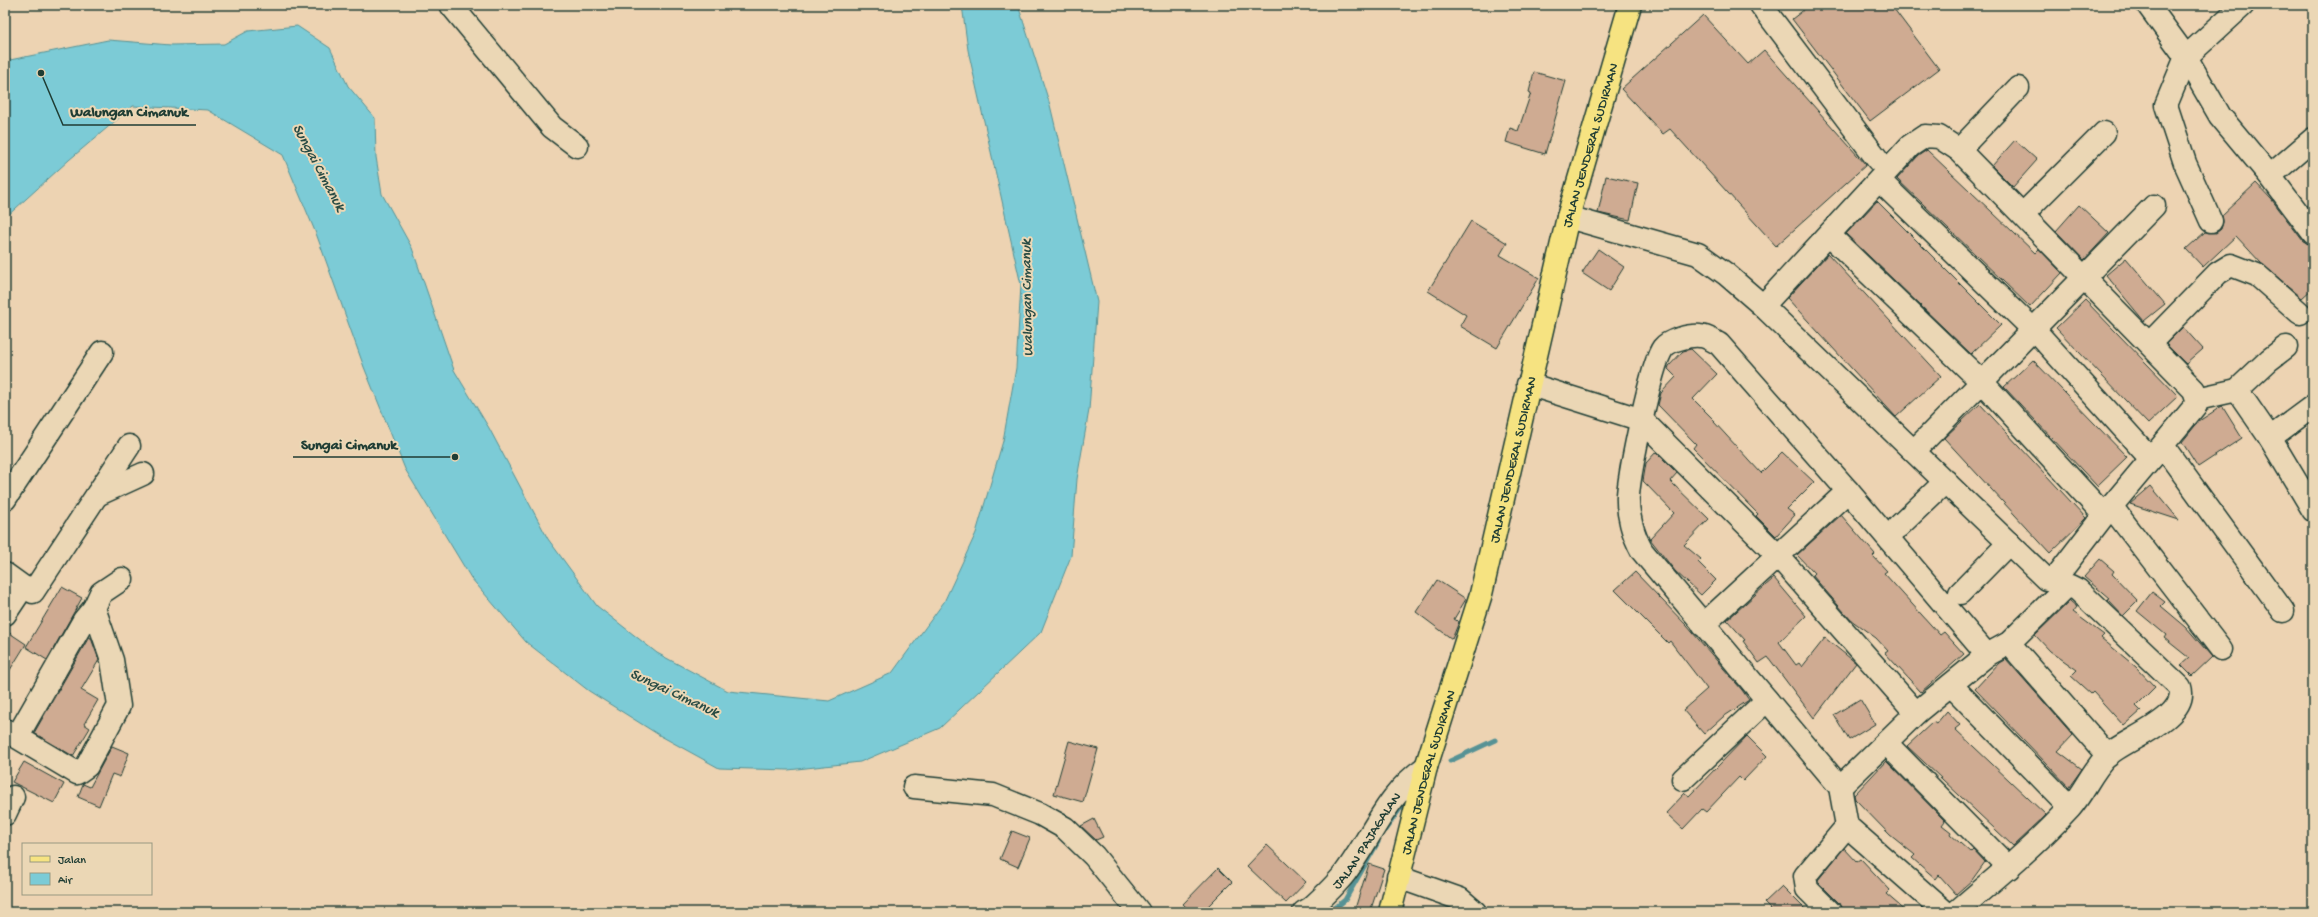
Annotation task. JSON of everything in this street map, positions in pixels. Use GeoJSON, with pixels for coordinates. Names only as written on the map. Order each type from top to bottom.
{"type":"FeatureCollection","features":[{"type":"Feature","properties":{"kind":"main road","name":"JALAN JENDERAL SUDIRMAN"},"geometry":{"type":"LineString","coordinates":[[1390,912],[1426,767],[1481,594],[1528,384],[1568,217],[1630,5]]}},
{"type":"Feature","properties":{"kind":"street"},"geometry":{"type":"LineString","coordinates":[[451,5],[552,127],[577,146]]}},
{"type":"Feature","properties":{"kind":"street"},"geometry":{"type":"LineString","coordinates":[[1761,5],[1879,170],[2034,330],[2157,453],[2283,611]]}},
{"type":"Feature","properties":{"kind":"street"},"geometry":{"type":"LineString","coordinates":[[2148,5],[2186,57],[2220,116],[2270,176],[2313,233]]}},
{"type":"Feature","properties":{"kind":"street"},"geometry":{"type":"LineString","coordinates":[[2211,221],[2185,163],[2166,105],[2186,57],[2243,5]]}},
{"type":"Feature","properties":{"kind":"street"},"geometry":{"type":"LineString","coordinates":[[1960,150],[2018,88]]}},
{"type":"Feature","properties":{"kind":"street"},"geometry":{"type":"LineString","coordinates":[[2023,214],[2104,133]]}},
{"type":"Feature","properties":{"kind":"street"},"geometry":{"type":"LineString","coordinates":[[1568,217],[1698,254],[1726,274],[1763,306],[1946,481],[2044,578],[2050,579],[2057,576],[2107,511],[2196,405],[2197,399],[2194,390],[2150,343],[1960,150],[1939,137],[1925,136],[1879,170],[1830,236],[1763,306]]}},
{"type":"Feature","properties":{"kind":"street"},"geometry":{"type":"LineString","coordinates":[[2270,176],[2313,139]]}},
{"type":"Feature","properties":{"kind":"street"},"geometry":{"type":"LineString","coordinates":[[1914,451],[2154,206]]}},
{"type":"Feature","properties":{"kind":"street"},"geometry":{"type":"LineString","coordinates":[[1830,236],[1982,382],[2107,511],[2220,649]]}},
{"type":"Feature","properties":{"kind":"street"},"geometry":{"type":"LineString","coordinates":[[2150,343],[2218,273],[2231,266],[2257,276],[2300,313]]}},
{"type":"Feature","properties":{"kind":"street"},"geometry":{"type":"LineString","coordinates":[[1945,912],[1847,826],[1840,787],[1703,625],[1642,551],[1635,539],[1628,496],[1642,420],[1658,358],[1664,347],[1680,339],[1699,336],[1707,338],[1724,349],[1848,491],[1987,655]]}},
{"type":"Feature","properties":{"kind":"street"},"geometry":{"type":"LineString","coordinates":[[2197,399],[2237,390],[2269,360],[2286,347]]}},
{"type":"Feature","properties":{"kind":"street"},"geometry":{"type":"LineString","coordinates":[[5,499],[102,352]]}},
{"type":"Feature","properties":{"kind":"street"},"geometry":{"type":"LineString","coordinates":[[1528,384],[1642,420],[1779,557],[1916,713]]}},
{"type":"Feature","properties":{"kind":"street"},"geometry":{"type":"LineString","coordinates":[[2237,390],[2270,438],[2313,510]]}},
{"type":"Feature","properties":{"kind":"street"},"geometry":{"type":"LineString","coordinates":[[2270,438],[2313,406]]}},
{"type":"Feature","properties":{"kind":"street"},"geometry":{"type":"LineString","coordinates":[[5,574],[23,587],[33,592],[129,446]]}},
{"type":"Feature","properties":{"kind":"street"},"geometry":{"type":"LineString","coordinates":[[97,495],[142,474]]}},
{"type":"Feature","properties":{"kind":"street"},"geometry":{"type":"LineString","coordinates":[[1898,527],[1946,481]]}},
{"type":"Feature","properties":{"kind":"street"},"geometry":{"type":"LineString","coordinates":[[1703,625],[1779,557],[1848,491]]}},
{"type":"Feature","properties":{"kind":"street"},"geometry":{"type":"LineString","coordinates":[[1960,593],[2009,543]]}},
{"type":"Feature","properties":{"kind":"street"},"geometry":{"type":"LineString","coordinates":[[94,608],[112,660],[119,706],[87,766],[77,773],[11,734],[84,620],[94,608],[101,592],[122,579]]}},
{"type":"Feature","properties":{"kind":"street"},"geometry":{"type":"LineString","coordinates":[[1840,787],[1916,713],[1987,655],[2009,643],[2060,591],[2070,586],[2078,590],[2180,687],[2181,692],[2176,707],[2142,735],[2108,756],[2070,807],[2009,868],[1956,912]]}},
{"type":"Feature","properties":{"kind":"street"},"geometry":{"type":"LineString","coordinates":[[5,614],[23,587]]}},
{"type":"Feature","properties":{"kind":"street"},"geometry":{"type":"LineString","coordinates":[[2009,643],[2108,756]]}},
{"type":"Feature","properties":{"kind":"street"},"geometry":{"type":"LineString","coordinates":[[1951,685],[2070,807]]}},
{"type":"Feature","properties":{"kind":"street"},"geometry":{"type":"LineString","coordinates":[[1684,779],[1767,700]]}},
{"type":"Feature","properties":{"kind":"street"},"geometry":{"type":"LineString","coordinates":[[1886,743],[2009,868]]}},
{"type":"Feature","properties":{"kind":"street","name":"JALAN PAJAGALAN"},"geometry":{"type":"LineString","coordinates":[[1304,912],[1311,908],[1345,873],[1384,809],[1398,790],[1410,777],[1426,767]]}},
{"type":"Feature","properties":{"kind":"street"},"geometry":{"type":"LineString","coordinates":[[914,787],[993,795],[1040,814],[1065,828],[1094,856],[1139,912]]}},
{"type":"Feature","properties":{"kind":"street"},"geometry":{"type":"LineString","coordinates":[[1830,912],[1807,889],[1805,876],[1847,826]]}},
{"type":"Feature","properties":{"kind":"street"},"geometry":{"type":"LineString","coordinates":[[1398,877],[1460,899],[1475,912]]}},
{"type":"Feature","properties":{"kind":"water"},"geometry":{"type":"Polygon","coordinates":[[[962,5],[1018,5],[1050,105],[1097,302],[1089,410],[1077,479],[1071,556],[1041,632],[940,728],[860,762],[788,770],[719,768],[659,735],[589,691],[526,642],[471,578],[405,469],[364,367],[317,236],[283,155],[208,110],[133,106],[69,160],[5,218],[5,61],[108,40],[171,45],[224,44],[248,31],[297,26],[330,48],[348,86],[375,118],[376,157],[382,194],[412,248],[454,370],[489,428],[548,539],[597,606],[657,653],[728,691],[829,701],[892,673],[944,602],[976,533],[1003,441],[1016,368],[1021,285],[968,50],[962,5]]]}},
{"type":"Feature","properties":{"kind":"building"},"geometry":{"type":"Polygon","coordinates":[[[1810,5],[1891,5],[1939,69],[1870,121],[1792,19],[1810,5]]]}},
{"type":"Feature","properties":{"kind":"building"},"geometry":{"type":"Polygon","coordinates":[[[1703,15],[1748,64],[1764,50],[1866,165],[1776,246],[1670,129],[1663,134],[1621,89],[1703,15]]]}},
{"type":"Feature","properties":{"kind":"building"},"geometry":{"type":"Polygon","coordinates":[[[1534,72],[1566,81],[1545,154],[1506,142],[1510,128],[1518,131],[1531,93],[1529,92],[1534,72]]]}},
{"type":"Feature","properties":{"kind":"building"},"geometry":{"type":"Polygon","coordinates":[[[2015,140],[2037,160],[2013,187],[1992,166],[2015,140]]]}},
{"type":"Feature","properties":{"kind":"building"},"geometry":{"type":"Polygon","coordinates":[[[1927,150],[2035,253],[2039,249],[2062,273],[2030,307],[1897,179],[1918,156],[1927,150]]]}},
{"type":"Feature","properties":{"kind":"building"},"geometry":{"type":"Polygon","coordinates":[[[1606,176],[1638,183],[1630,220],[1598,213],[1606,176]]]}},
{"type":"Feature","properties":{"kind":"building"},"geometry":{"type":"Polygon","coordinates":[[[2256,183],[2272,200],[2303,241],[2313,245],[2313,288],[2302,298],[2261,263],[2236,236],[2203,267],[2186,249],[2205,232],[2216,233],[2221,229],[2223,222],[2222,215],[2256,183]]]}},
{"type":"Feature","properties":{"kind":"building"},"geometry":{"type":"Polygon","coordinates":[[[1877,201],[2001,325],[1971,354],[1846,234],[1877,201]]]}},
{"type":"Feature","properties":{"kind":"building"},"geometry":{"type":"Polygon","coordinates":[[[2079,205],[2109,233],[2084,260],[2056,231],[2079,205]]]}},
{"type":"Feature","properties":{"kind":"building"},"geometry":{"type":"Polygon","coordinates":[[[1471,221],[1507,243],[1500,255],[1539,278],[1497,348],[1460,326],[1466,315],[1428,291],[1471,221]]]}},
{"type":"Feature","properties":{"kind":"building"},"geometry":{"type":"Polygon","coordinates":[[[1598,249],[1624,267],[1609,291],[1582,273],[1598,249]]]}},
{"type":"Feature","properties":{"kind":"building"},"geometry":{"type":"Polygon","coordinates":[[[1828,254],[1941,376],[1896,417],[1787,298],[1828,254]]]}},
{"type":"Feature","properties":{"kind":"building"},"geometry":{"type":"Polygon","coordinates":[[[2126,258],[2165,304],[2144,321],[2106,275],[2126,258]]]}},
{"type":"Feature","properties":{"kind":"building"},"geometry":{"type":"Polygon","coordinates":[[[2085,300],[2178,396],[2148,424],[2056,328],[2085,300]]]}},
{"type":"Feature","properties":{"kind":"building"},"geometry":{"type":"Polygon","coordinates":[[[2183,327],[2203,349],[2186,364],[2166,344],[2183,327]]]}},
{"type":"Feature","properties":{"kind":"building"},"geometry":{"type":"Polygon","coordinates":[[[1691,349],[1717,374],[1693,399],[1715,421],[1714,422],[1761,473],[1782,452],[1814,482],[1787,509],[1795,515],[1776,536],[1756,516],[1758,514],[1693,448],[1696,444],[1658,405],[1661,393],[1676,377],[1668,369],[1669,366],[1683,351],[1691,349]]]}},
{"type":"Feature","properties":{"kind":"building"},"geometry":{"type":"Polygon","coordinates":[[[2033,360],[2127,457],[2097,486],[2004,387],[2033,360]]]}},
{"type":"Feature","properties":{"kind":"building"},"geometry":{"type":"Polygon","coordinates":[[[1980,404],[2086,518],[2050,553],[1944,438],[1980,404]]]}},
{"type":"Feature","properties":{"kind":"building"},"geometry":{"type":"Polygon","coordinates":[[[2222,406],[2242,438],[2198,467],[2182,442],[2199,421],[2222,406]]]}},
{"type":"Feature","properties":{"kind":"building"},"geometry":{"type":"Polygon","coordinates":[[[1656,452],[1677,473],[1670,481],[1709,519],[1684,545],[1701,559],[1698,562],[1716,580],[1701,595],[1675,571],[1650,539],[1674,513],[1643,481],[1646,463],[1656,452]]]}},
{"type":"Feature","properties":{"kind":"building"},"geometry":{"type":"Polygon","coordinates":[[[2151,486],[2179,520],[2130,504],[2151,486]]]}},
{"type":"Feature","properties":{"kind":"building"},"geometry":{"type":"Polygon","coordinates":[[[1841,515],[1875,554],[1873,556],[1887,571],[1884,573],[1940,635],[1944,632],[1964,654],[1921,692],[1885,653],[1888,651],[1876,638],[1851,620],[1812,575],[1814,573],[1797,555],[1841,515]]]}},
{"type":"Feature","properties":{"kind":"building"},"geometry":{"type":"Polygon","coordinates":[[[2100,559],[2114,571],[2112,574],[2138,601],[2123,616],[2108,600],[2110,599],[2084,577],[2100,559]]]}},
{"type":"Feature","properties":{"kind":"building"},"geometry":{"type":"Polygon","coordinates":[[[1635,572],[1687,626],[1749,700],[1723,717],[1704,734],[1683,710],[1707,689],[1670,641],[1668,643],[1615,590],[1635,572]]]}},
{"type":"Feature","properties":{"kind":"building"},"geometry":{"type":"Polygon","coordinates":[[[1774,578],[1806,616],[1779,642],[1796,665],[1799,663],[1802,667],[1825,638],[1856,663],[1814,718],[1768,657],[1759,663],[1743,641],[1745,640],[1727,620],[1774,578]]]}},
{"type":"Feature","properties":{"kind":"building"},"geometry":{"type":"Polygon","coordinates":[[[1437,580],[1466,599],[1454,619],[1459,622],[1452,639],[1416,612],[1437,580]]]}},
{"type":"Feature","properties":{"kind":"building"},"geometry":{"type":"Polygon","coordinates":[[[62,587],[82,598],[47,660],[26,647],[62,587]]]}},
{"type":"Feature","properties":{"kind":"building"},"geometry":{"type":"Polygon","coordinates":[[[2152,592],[2165,602],[2161,606],[2186,627],[2212,657],[2192,676],[2181,665],[2189,658],[2164,638],[2166,635],[2137,611],[2152,592]]]}},
{"type":"Feature","properties":{"kind":"building"},"geometry":{"type":"Polygon","coordinates":[[[2070,601],[2077,607],[2073,612],[2104,635],[2101,638],[2136,667],[2155,687],[2136,706],[2141,711],[2124,726],[2093,692],[2091,694],[2071,676],[2077,670],[2050,651],[2035,635],[2070,601]]]}},
{"type":"Feature","properties":{"kind":"building"},"geometry":{"type":"Polygon","coordinates":[[[5,630],[26,644],[5,678],[5,630]]]}},
{"type":"Feature","properties":{"kind":"building"},"geometry":{"type":"Polygon","coordinates":[[[89,637],[91,638],[99,660],[81,690],[98,700],[84,724],[90,728],[73,756],[34,733],[89,637]]]}},
{"type":"Feature","properties":{"kind":"building"},"geometry":{"type":"Polygon","coordinates":[[[2006,659],[2073,735],[2058,751],[2082,769],[2069,787],[1975,689],[1999,663],[2006,659]]]}},
{"type":"Feature","properties":{"kind":"building"},"geometry":{"type":"Polygon","coordinates":[[[1860,699],[1875,724],[1849,740],[1834,715],[1860,699]]]}},
{"type":"Feature","properties":{"kind":"building"},"geometry":{"type":"Polygon","coordinates":[[[1947,711],[1960,725],[1955,729],[2046,815],[2013,846],[1907,746],[1933,722],[1936,724],[1947,711]]]}},
{"type":"Feature","properties":{"kind":"building"},"geometry":{"type":"Polygon","coordinates":[[[1747,736],[1767,756],[1743,781],[1739,777],[1706,812],[1702,809],[1683,829],[1666,813],[1685,793],[1689,796],[1747,736]]]}},
{"type":"Feature","properties":{"kind":"building"},"geometry":{"type":"Polygon","coordinates":[[[1069,741],[1098,749],[1083,802],[1054,794],[1069,741]]]}},
{"type":"Feature","properties":{"kind":"building"},"geometry":{"type":"Polygon","coordinates":[[[112,746],[129,753],[120,777],[112,774],[99,806],[78,797],[83,784],[90,787],[112,746]]]}},
{"type":"Feature","properties":{"kind":"building"},"geometry":{"type":"Polygon","coordinates":[[[1886,761],[1945,821],[1942,825],[1951,832],[1950,834],[1970,852],[1973,849],[1985,862],[1972,880],[1956,894],[1939,875],[1936,879],[1912,858],[1915,855],[1890,835],[1855,799],[1854,795],[1886,761]]]}},
{"type":"Feature","properties":{"kind":"building"},"geometry":{"type":"Polygon","coordinates":[[[24,762],[64,784],[54,803],[12,782],[24,762]]]}},
{"type":"Feature","properties":{"kind":"building"},"geometry":{"type":"Polygon","coordinates":[[[1094,819],[1103,837],[1096,840],[1081,826],[1094,819]]]}},
{"type":"Feature","properties":{"kind":"building"},"geometry":{"type":"Polygon","coordinates":[[[1012,831],[1030,838],[1018,867],[1000,859],[1012,831]]]}},
{"type":"Feature","properties":{"kind":"building"},"geometry":{"type":"Polygon","coordinates":[[[1267,845],[1306,882],[1286,903],[1247,866],[1267,845]]]}},
{"type":"Feature","properties":{"kind":"building"},"geometry":{"type":"Polygon","coordinates":[[[1844,848],[1857,862],[1861,859],[1890,890],[1886,894],[1907,912],[1842,910],[1839,903],[1819,883],[1818,880],[1844,848]]]}},
{"type":"Feature","properties":{"kind":"building"},"geometry":{"type":"Polygon","coordinates":[[[1369,864],[1384,869],[1370,912],[1354,912],[1369,864]]]}},
{"type":"Feature","properties":{"kind":"building"},"geometry":{"type":"Polygon","coordinates":[[[1218,868],[1232,882],[1202,912],[1191,912],[1183,904],[1218,868]]]}},
{"type":"Feature","properties":{"kind":"building"},"geometry":{"type":"Polygon","coordinates":[[[1782,886],[1808,912],[1773,912],[1764,903],[1782,886]]]}},
{"type":"Feature","properties":{"kind":"waterway"},"geometry":{"type":"LineString","coordinates":[[1450,761],[1495,740]]}},
{"type":"Feature","properties":{"kind":"waterway"},"geometry":{"type":"LineString","coordinates":[[1385,830],[1406,800]]}},
{"type":"Feature","properties":{"kind":"waterway"},"geometry":{"type":"LineString","coordinates":[[1330,912],[1345,900],[1378,842]]}},
{"type":"Feature","properties":{"kind":"place","name":"Walungan Cimanuk"},"geometry":{"type":"Point","coordinates":[41,73]}},
{"type":"Feature","properties":{"kind":"place","name":"Sungai Cimanuk"},"geometry":{"type":"Point","coordinates":[455,457]}}]}
